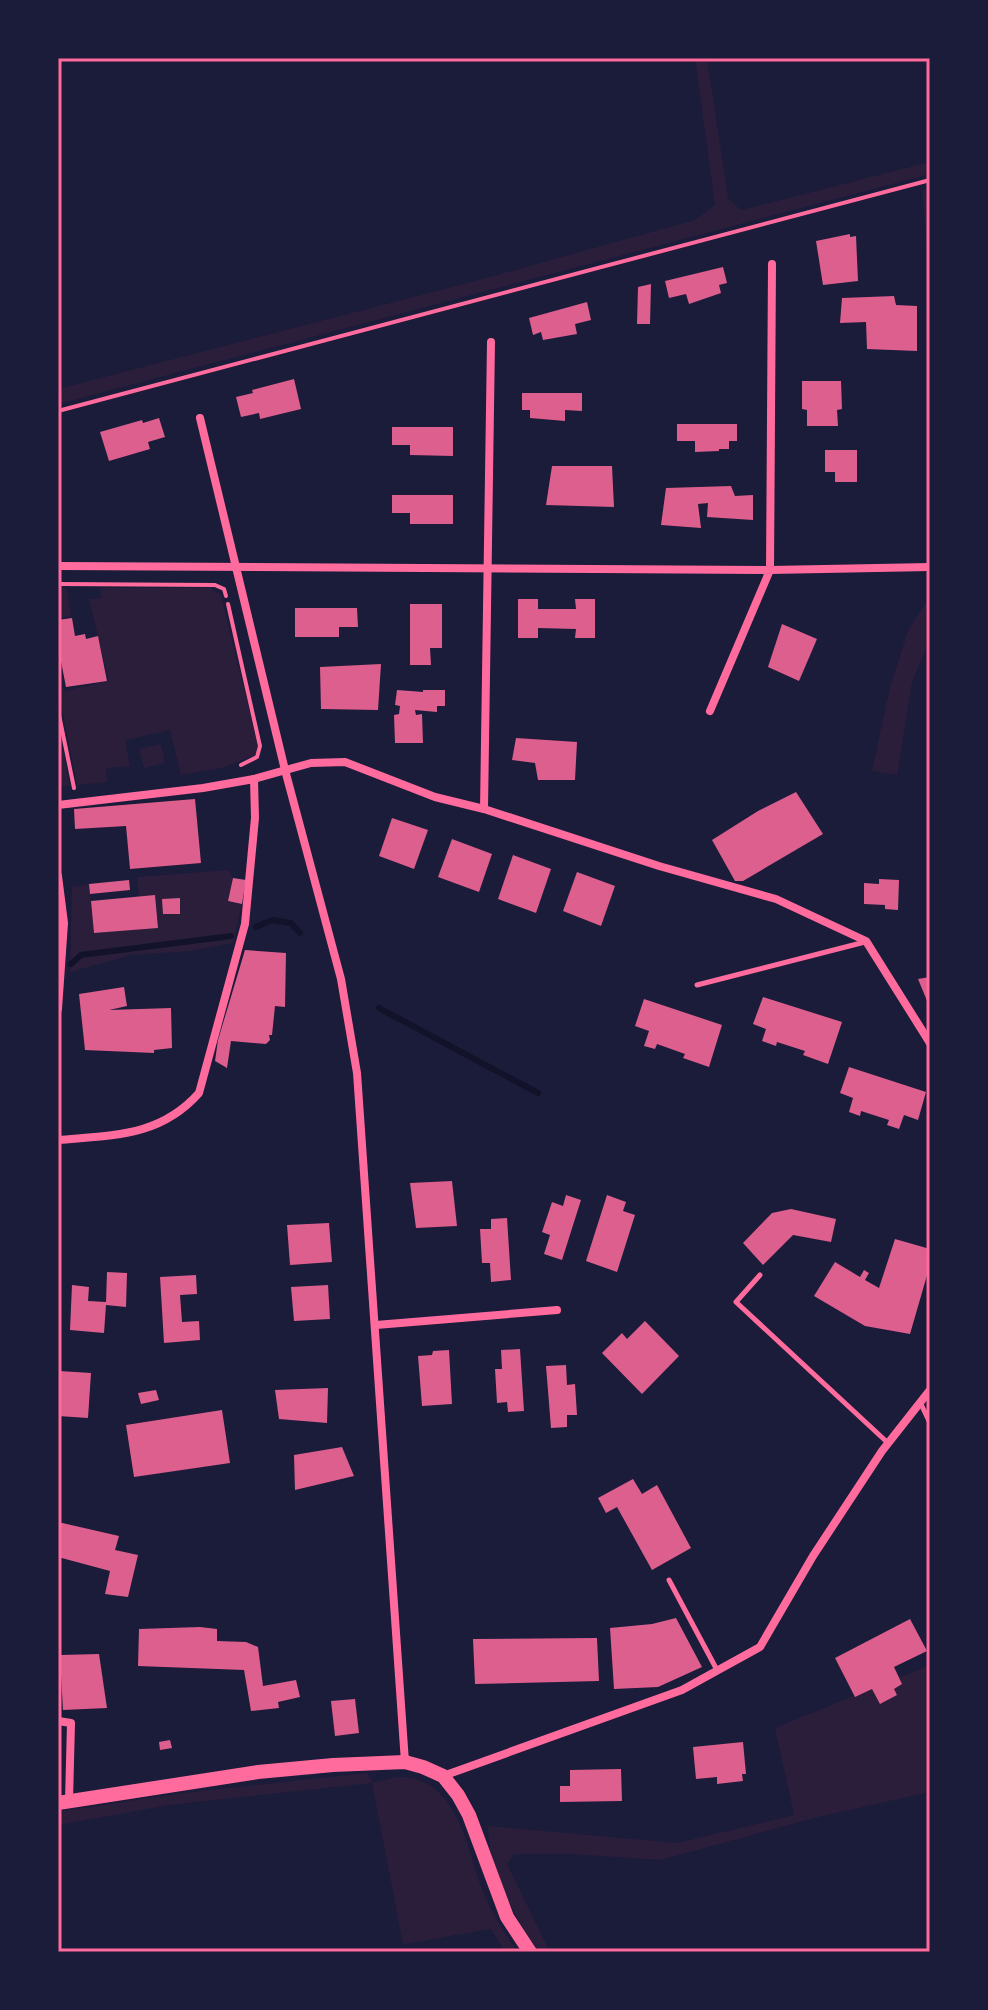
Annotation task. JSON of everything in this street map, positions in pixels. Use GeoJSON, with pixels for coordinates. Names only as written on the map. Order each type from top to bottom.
{"type":"FeatureCollection","features":[{"type":"Feature","properties":{"kind":"street"},"geometry":{"type":"LineString","coordinates":[[710,711],[770,570],[772,264]]}},
{"type":"Feature","properties":{"kind":"street"},"geometry":{"type":"LineString","coordinates":[[484,809],[491,342]]}},
{"type":"Feature","properties":{"kind":"street"},"geometry":{"type":"LineString","coordinates":[[200,418],[285,770],[341,979],[357,1073],[405,1762]]}},
{"type":"Feature","properties":{"kind":"street"},"geometry":{"type":"LineString","coordinates":[[58,566],[770,570],[930,567]]}},
{"type":"Feature","properties":{"kind":"street"},"geometry":{"type":"LineString","coordinates":[[58,805],[203,788],[254,779],[311,763],[345,762],[435,797],[484,809],[659,866],[776,899],[866,941],[930,1043]]}},
{"type":"Feature","properties":{"kind":"street"},"geometry":{"type":"LineString","coordinates":[[58,1140],[130,1133],[160,1125],[184,1110],[199,1093],[245,924],[255,818],[254,779]]}},
{"type":"Feature","properties":{"kind":"street"},"geometry":{"type":"LineString","coordinates":[[58,876],[64,923],[58,1009]]}},
{"type":"Feature","properties":{"kind":"street"},"geometry":{"type":"LineString","coordinates":[[376,1325],[557,1310]]}},
{"type":"Feature","properties":{"kind":"street"},"geometry":{"type":"LineString","coordinates":[[443,1776],[682,1690],[760,1647],[813,1556],[888,1443],[930,1390]]}},
{"type":"Feature","properties":{"kind":"street"},"geometry":{"type":"LineString","coordinates":[[58,1721],[71,1723],[63,1802],[258,1772],[333,1765],[405,1762],[443,1776],[469,1815],[507,1917],[530,1952]]}},
{"type":"Feature","properties":{"kind":"lane"},"geometry":{"type":"LineString","coordinates":[[697,985],[866,941]]}},
{"type":"Feature","properties":{"kind":"lane"},"geometry":{"type":"LineString","coordinates":[[760,1275],[736,1302],[888,1443]]}},
{"type":"Feature","properties":{"kind":"lane"},"geometry":{"type":"LineString","coordinates":[[920,1401],[930,1423]]}},
{"type":"Feature","properties":{"kind":"lane"},"geometry":{"type":"LineString","coordinates":[[669,1580],[718,1670]]}},
{"type":"Feature","properties":{"kind":"path"},"geometry":{"type":"LineString","coordinates":[[58,411],[930,180]]}},
{"type":"Feature","properties":{"kind":"path"},"geometry":{"type":"LineString","coordinates":[[58,584],[215,585],[224,589],[260,746],[257,757],[238,766]]}},
{"type":"Feature","properties":{"kind":"path"},"geometry":{"type":"LineString","coordinates":[[58,710],[72,788],[88,786]]}},
{"type":"Feature","properties":{"kind":"shaded area"},"geometry":{"type":"Polygon","coordinates":[[[695,58],[707,58],[728,198],[741,210],[930,162],[930,174],[58,404],[58,389],[468,283],[695,220],[715,205],[695,58]]]}},
{"type":"Feature","properties":{"kind":"shaded area"},"geometry":{"type":"Polygon","coordinates":[[[930,188],[930,279],[922,190],[930,188]]]}},
{"type":"Feature","properties":{"kind":"shaded area"},"geometry":{"type":"Polygon","coordinates":[[[58,587],[67,589],[71,616],[58,619],[58,587]]]}},
{"type":"Feature","properties":{"kind":"shaded area"},"geometry":{"type":"Polygon","coordinates":[[[100,588],[210,588],[221,595],[258,746],[255,755],[222,768],[181,775],[170,730],[125,740],[130,766],[106,768],[107,782],[77,785],[58,690],[58,663],[64,691],[109,681],[89,599],[102,598],[100,588]]]}},
{"type":"Feature","properties":{"kind":"shaded area"},"geometry":{"type":"Polygon","coordinates":[[[930,596],[930,639],[912,682],[897,775],[872,771],[890,687],[908,631],[930,596]]]}},
{"type":"Feature","properties":{"kind":"shaded area"},"geometry":{"type":"Polygon","coordinates":[[[58,727],[70,786],[58,787],[58,727]]]}},
{"type":"Feature","properties":{"kind":"shaded area"},"geometry":{"type":"Polygon","coordinates":[[[161,744],[165,763],[144,768],[139,749],[161,744]]]}},
{"type":"Feature","properties":{"kind":"shaded area"},"geometry":{"type":"Polygon","coordinates":[[[229,870],[233,878],[228,901],[242,904],[233,943],[190,951],[132,955],[70,972],[72,887],[89,884],[95,933],[158,928],[155,896],[139,897],[137,877],[229,870]]]}},
{"type":"Feature","properties":{"kind":"shaded area"},"geometry":{"type":"Polygon","coordinates":[[[930,1665],[930,1792],[818,1817],[661,1860],[514,1854],[507,1864],[550,1952],[539,1952],[504,1892],[493,1860],[488,1826],[677,1843],[794,1815],[775,1728],[930,1665]]]}},
{"type":"Feature","properties":{"kind":"shaded area"},"geometry":{"type":"Polygon","coordinates":[[[367,1773],[373,1783],[399,1777],[420,1780],[435,1789],[446,1801],[463,1832],[487,1900],[518,1952],[505,1952],[491,1929],[403,1944],[372,1783],[169,1805],[58,1825],[58,1812],[182,1793],[367,1773]]]}},
{"type":"Feature","properties":{"kind":"building"},"geometry":{"type":"Polygon","coordinates":[[[850,234],[850,237],[856,236],[858,281],[823,285],[816,241],[850,234]]]}},
{"type":"Feature","properties":{"kind":"building"},"geometry":{"type":"Polygon","coordinates":[[[723,267],[727,283],[719,285],[721,293],[689,304],[686,294],[669,298],[665,281],[723,267]]]}},
{"type":"Feature","properties":{"kind":"building"},"geometry":{"type":"Polygon","coordinates":[[[651,284],[650,324],[637,324],[638,287],[651,284]]]}},
{"type":"Feature","properties":{"kind":"building"},"geometry":{"type":"Polygon","coordinates":[[[894,296],[896,305],[917,306],[917,351],[867,349],[866,322],[840,323],[842,298],[894,296]]]}},
{"type":"Feature","properties":{"kind":"building"},"geometry":{"type":"Polygon","coordinates":[[[587,302],[591,320],[575,324],[577,334],[543,340],[541,332],[533,335],[529,318],[587,302]]]}},
{"type":"Feature","properties":{"kind":"building"},"geometry":{"type":"Polygon","coordinates":[[[294,379],[301,409],[260,419],[259,413],[241,417],[236,397],[294,379]]]}},
{"type":"Feature","properties":{"kind":"building"},"geometry":{"type":"Polygon","coordinates":[[[802,381],[841,381],[842,409],[837,410],[838,426],[807,426],[807,410],[802,409],[802,381]]]}},
{"type":"Feature","properties":{"kind":"building"},"geometry":{"type":"Polygon","coordinates":[[[522,393],[582,393],[582,411],[565,410],[565,421],[530,418],[530,410],[522,410],[522,393]]]}},
{"type":"Feature","properties":{"kind":"building"},"geometry":{"type":"Polygon","coordinates":[[[159,418],[165,437],[148,442],[150,449],[109,461],[100,432],[159,418]]]}},
{"type":"Feature","properties":{"kind":"building"},"geometry":{"type":"Polygon","coordinates":[[[677,424],[737,424],[737,441],[729,441],[729,449],[695,452],[695,441],[677,441],[677,424]]]}},
{"type":"Feature","properties":{"kind":"building"},"geometry":{"type":"Polygon","coordinates":[[[392,427],[453,427],[453,456],[410,455],[410,445],[392,445],[392,427]]]}},
{"type":"Feature","properties":{"kind":"building"},"geometry":{"type":"Polygon","coordinates":[[[825,450],[857,450],[857,482],[835,482],[835,472],[825,472],[825,450]]]}},
{"type":"Feature","properties":{"kind":"building"},"geometry":{"type":"Polygon","coordinates":[[[552,466],[612,466],[614,507],[546,505],[552,466]]]}},
{"type":"Feature","properties":{"kind":"building"},"geometry":{"type":"Polygon","coordinates":[[[731,486],[735,496],[753,495],[753,520],[707,517],[708,503],[698,504],[701,528],[661,525],[666,488],[731,486]]]}},
{"type":"Feature","properties":{"kind":"building"},"geometry":{"type":"Polygon","coordinates":[[[392,495],[453,495],[453,524],[410,524],[410,513],[392,513],[392,495]]]}},
{"type":"Feature","properties":{"kind":"building"},"geometry":{"type":"Polygon","coordinates":[[[518,599],[538,599],[538,609],[576,609],[575,599],[595,599],[595,638],[575,638],[576,629],[538,628],[538,638],[518,638],[518,599]]]}},
{"type":"Feature","properties":{"kind":"building"},"geometry":{"type":"Polygon","coordinates":[[[410,604],[442,604],[442,648],[430,648],[431,665],[410,665],[410,604]]]}},
{"type":"Feature","properties":{"kind":"building"},"geometry":{"type":"Polygon","coordinates":[[[295,608],[357,608],[358,627],[339,627],[339,637],[295,637],[295,608]]]}},
{"type":"Feature","properties":{"kind":"building"},"geometry":{"type":"Polygon","coordinates":[[[72,618],[75,636],[85,634],[86,639],[98,636],[107,681],[66,687],[58,646],[58,620],[72,618]]]}},
{"type":"Feature","properties":{"kind":"building"},"geometry":{"type":"Polygon","coordinates":[[[782,624],[817,639],[799,681],[768,667],[782,624]]]}},
{"type":"Feature","properties":{"kind":"building"},"geometry":{"type":"Polygon","coordinates":[[[381,664],[378,710],[321,709],[320,667],[381,664]]]}},
{"type":"Feature","properties":{"kind":"building"},"geometry":{"type":"Polygon","coordinates":[[[397,690],[445,690],[445,706],[437,706],[437,712],[415,710],[416,715],[422,714],[423,743],[395,743],[394,715],[399,714],[400,706],[395,705],[397,690]]]}},
{"type":"Feature","properties":{"kind":"building"},"geometry":{"type":"Polygon","coordinates":[[[516,738],[577,742],[575,780],[538,780],[535,763],[512,760],[516,738]]]}},
{"type":"Feature","properties":{"kind":"building"},"geometry":{"type":"Polygon","coordinates":[[[796,792],[823,834],[743,881],[735,881],[712,840],[796,792]]]}},
{"type":"Feature","properties":{"kind":"building"},"geometry":{"type":"Polygon","coordinates":[[[195,799],[201,863],[130,869],[126,826],[75,829],[74,809],[195,799]]]}},
{"type":"Feature","properties":{"kind":"building"},"geometry":{"type":"Polygon","coordinates":[[[392,818],[428,830],[414,869],[379,856],[392,818]]]}},
{"type":"Feature","properties":{"kind":"building"},"geometry":{"type":"Polygon","coordinates":[[[452,839],[492,854],[479,892],[438,877],[452,839]]]}},
{"type":"Feature","properties":{"kind":"building"},"geometry":{"type":"Polygon","coordinates":[[[513,855],[551,869],[536,913],[498,899],[513,855]]]}},
{"type":"Feature","properties":{"kind":"building"},"geometry":{"type":"Polygon","coordinates":[[[577,872],[615,886],[601,926],[563,911],[577,872]]]}},
{"type":"Feature","properties":{"kind":"building"},"geometry":{"type":"Polygon","coordinates":[[[233,878],[246,880],[242,904],[228,901],[233,878]]]}},
{"type":"Feature","properties":{"kind":"building"},"geometry":{"type":"Polygon","coordinates":[[[879,879],[899,880],[898,910],[885,909],[885,905],[864,904],[864,883],[879,884],[879,879]]]}},
{"type":"Feature","properties":{"kind":"building"},"geometry":{"type":"Polygon","coordinates":[[[129,880],[130,890],[90,894],[89,884],[129,880]]]}},
{"type":"Feature","properties":{"kind":"building"},"geometry":{"type":"Polygon","coordinates":[[[155,895],[158,928],[94,933],[91,901],[155,895]]]}},
{"type":"Feature","properties":{"kind":"building"},"geometry":{"type":"Polygon","coordinates":[[[180,898],[180,914],[163,914],[162,899],[180,898]]]}},
{"type":"Feature","properties":{"kind":"building"},"geometry":{"type":"Polygon","coordinates":[[[245,950],[286,953],[285,1007],[275,1006],[272,1035],[269,1035],[270,1040],[266,1044],[231,1041],[227,1068],[215,1061],[218,1040],[245,950]]]}},
{"type":"Feature","properties":{"kind":"building"},"geometry":{"type":"Polygon","coordinates":[[[930,977],[930,1008],[918,979],[930,977]]]}},
{"type":"Feature","properties":{"kind":"building"},"geometry":{"type":"Polygon","coordinates":[[[124,987],[127,1006],[109,1010],[171,1008],[172,1048],[154,1050],[154,1053],[85,1050],[79,994],[124,987]]]}},
{"type":"Feature","properties":{"kind":"building"},"geometry":{"type":"Polygon","coordinates":[[[763,997],[842,1022],[828,1064],[803,1055],[805,1051],[777,1042],[776,1046],[762,1041],[766,1029],[753,1024],[763,997]]]}},
{"type":"Feature","properties":{"kind":"building"},"geometry":{"type":"Polygon","coordinates":[[[644,999],[722,1025],[709,1067],[657,1044],[655,1049],[644,1046],[649,1031],[635,1026],[644,999]]]}},
{"type":"Feature","properties":{"kind":"building"},"geometry":{"type":"Polygon","coordinates":[[[849,1067],[926,1092],[918,1120],[904,1115],[899,1129],[887,1125],[889,1120],[861,1111],[860,1116],[849,1112],[853,1098],[840,1093],[849,1067]]]}},
{"type":"Feature","properties":{"kind":"building"},"geometry":{"type":"Polygon","coordinates":[[[452,1181],[457,1226],[416,1228],[410,1183],[452,1181]]]}},
{"type":"Feature","properties":{"kind":"building"},"geometry":{"type":"Polygon","coordinates":[[[566,1195],[581,1200],[562,1260],[544,1254],[550,1235],[542,1232],[552,1202],[563,1206],[566,1195]]]}},
{"type":"Feature","properties":{"kind":"building"},"geometry":{"type":"Polygon","coordinates":[[[607,1195],[626,1202],[623,1211],[635,1215],[617,1272],[586,1261],[607,1195]]]}},
{"type":"Feature","properties":{"kind":"building"},"geometry":{"type":"Polygon","coordinates":[[[791,1209],[836,1219],[831,1242],[793,1235],[763,1265],[743,1243],[772,1213],[791,1209]]]}},
{"type":"Feature","properties":{"kind":"building"},"geometry":{"type":"Polygon","coordinates":[[[507,1218],[511,1280],[491,1282],[490,1263],[482,1263],[480,1229],[491,1229],[491,1219],[507,1218]]]}},
{"type":"Feature","properties":{"kind":"building"},"geometry":{"type":"Polygon","coordinates":[[[329,1223],[332,1262],[290,1265],[287,1225],[329,1223]]]}},
{"type":"Feature","properties":{"kind":"building"},"geometry":{"type":"Polygon","coordinates":[[[895,1239],[930,1249],[930,1265],[910,1334],[865,1326],[814,1296],[835,1262],[860,1277],[864,1270],[869,1273],[865,1280],[879,1288],[895,1239]]]}},
{"type":"Feature","properties":{"kind":"building"},"geometry":{"type":"Polygon","coordinates":[[[107,1272],[127,1273],[126,1307],[106,1305],[104,1333],[70,1330],[72,1285],[89,1287],[88,1301],[106,1302],[107,1272]]]}},
{"type":"Feature","properties":{"kind":"building"},"geometry":{"type":"Polygon","coordinates":[[[196,1275],[197,1294],[180,1295],[182,1322],[199,1321],[200,1340],[164,1343],[160,1277],[196,1275]]]}},
{"type":"Feature","properties":{"kind":"building"},"geometry":{"type":"Polygon","coordinates":[[[328,1285],[330,1319],[294,1321],[291,1287],[328,1285]]]}},
{"type":"Feature","properties":{"kind":"building"},"geometry":{"type":"Polygon","coordinates":[[[645,1321],[679,1356],[642,1394],[602,1353],[622,1333],[627,1339],[645,1321]]]}},
{"type":"Feature","properties":{"kind":"building"},"geometry":{"type":"Polygon","coordinates":[[[520,1349],[524,1411],[508,1412],[507,1402],[497,1403],[495,1369],[502,1369],[501,1350],[520,1349]]]}},
{"type":"Feature","properties":{"kind":"building"},"geometry":{"type":"Polygon","coordinates":[[[449,1350],[452,1404],[422,1406],[418,1356],[449,1350]]]}},
{"type":"Feature","properties":{"kind":"building"},"geometry":{"type":"Polygon","coordinates":[[[566,1365],[567,1385],[575,1384],[577,1415],[567,1415],[567,1427],[551,1428],[546,1366],[566,1365]]]}},
{"type":"Feature","properties":{"kind":"building"},"geometry":{"type":"Polygon","coordinates":[[[59,1371],[91,1373],[88,1418],[58,1416],[59,1371]]]}},
{"type":"Feature","properties":{"kind":"building"},"geometry":{"type":"Polygon","coordinates":[[[328,1388],[327,1423],[279,1419],[275,1390],[328,1388]]]}},
{"type":"Feature","properties":{"kind":"building"},"geometry":{"type":"Polygon","coordinates":[[[156,1390],[159,1400],[141,1404],[138,1393],[156,1390]]]}},
{"type":"Feature","properties":{"kind":"building"},"geometry":{"type":"Polygon","coordinates":[[[222,1410],[230,1463],[134,1477],[126,1425],[222,1410]]]}},
{"type":"Feature","properties":{"kind":"building"},"geometry":{"type":"Polygon","coordinates":[[[342,1447],[354,1476],[295,1490],[294,1455],[342,1447]]]}},
{"type":"Feature","properties":{"kind":"building"},"geometry":{"type":"Polygon","coordinates":[[[633,1479],[642,1494],[657,1485],[691,1548],[652,1570],[617,1507],[606,1513],[598,1498],[633,1479]]]}},
{"type":"Feature","properties":{"kind":"building"},"geometry":{"type":"Polygon","coordinates":[[[58,1522],[119,1536],[115,1550],[138,1555],[128,1597],[105,1594],[110,1571],[58,1557],[58,1522]]]}},
{"type":"Feature","properties":{"kind":"building"},"geometry":{"type":"Polygon","coordinates":[[[676,1618],[702,1667],[658,1687],[614,1689],[610,1628],[676,1618]]]}},
{"type":"Feature","properties":{"kind":"building"},"geometry":{"type":"Polygon","coordinates":[[[910,1619],[927,1651],[894,1667],[902,1684],[894,1689],[897,1695],[880,1704],[872,1689],[855,1697],[835,1658],[910,1619]]]}},
{"type":"Feature","properties":{"kind":"building"},"geometry":{"type":"Polygon","coordinates":[[[139,1629],[217,1629],[217,1641],[246,1642],[258,1647],[263,1686],[296,1680],[300,1697],[278,1702],[279,1708],[251,1711],[244,1670],[138,1666],[139,1629]]]}},
{"type":"Feature","properties":{"kind":"building"},"geometry":{"type":"Polygon","coordinates":[[[597,1638],[599,1681],[475,1684],[473,1639],[597,1638]]]}},
{"type":"Feature","properties":{"kind":"building"},"geometry":{"type":"Polygon","coordinates":[[[99,1654],[107,1708],[63,1710],[60,1655],[99,1654]]]}},
{"type":"Feature","properties":{"kind":"building"},"geometry":{"type":"Polygon","coordinates":[[[355,1699],[359,1733],[335,1736],[331,1701],[355,1699]]]}},
{"type":"Feature","properties":{"kind":"building"},"geometry":{"type":"Polygon","coordinates":[[[170,1740],[172,1748],[160,1750],[159,1742],[170,1740]]]}},
{"type":"Feature","properties":{"kind":"building"},"geometry":{"type":"Polygon","coordinates":[[[743,1742],[746,1774],[742,1774],[743,1781],[717,1784],[717,1777],[696,1779],[693,1747],[743,1742]]]}},
{"type":"Feature","properties":{"kind":"building"},"geometry":{"type":"Polygon","coordinates":[[[621,1769],[622,1801],[560,1802],[560,1786],[570,1786],[570,1770],[621,1769]]]}},
{"type":"Feature","properties":{"kind":"waterway"},"geometry":{"type":"LineString","coordinates":[[256,927],[272,920],[291,923],[300,933]]}},
{"type":"Feature","properties":{"kind":"waterway"},"geometry":{"type":"LineString","coordinates":[[71,964],[81,955],[231,936]]}},
{"type":"Feature","properties":{"kind":"waterway"},"geometry":{"type":"LineString","coordinates":[[379,1008],[538,1093]]}}]}
